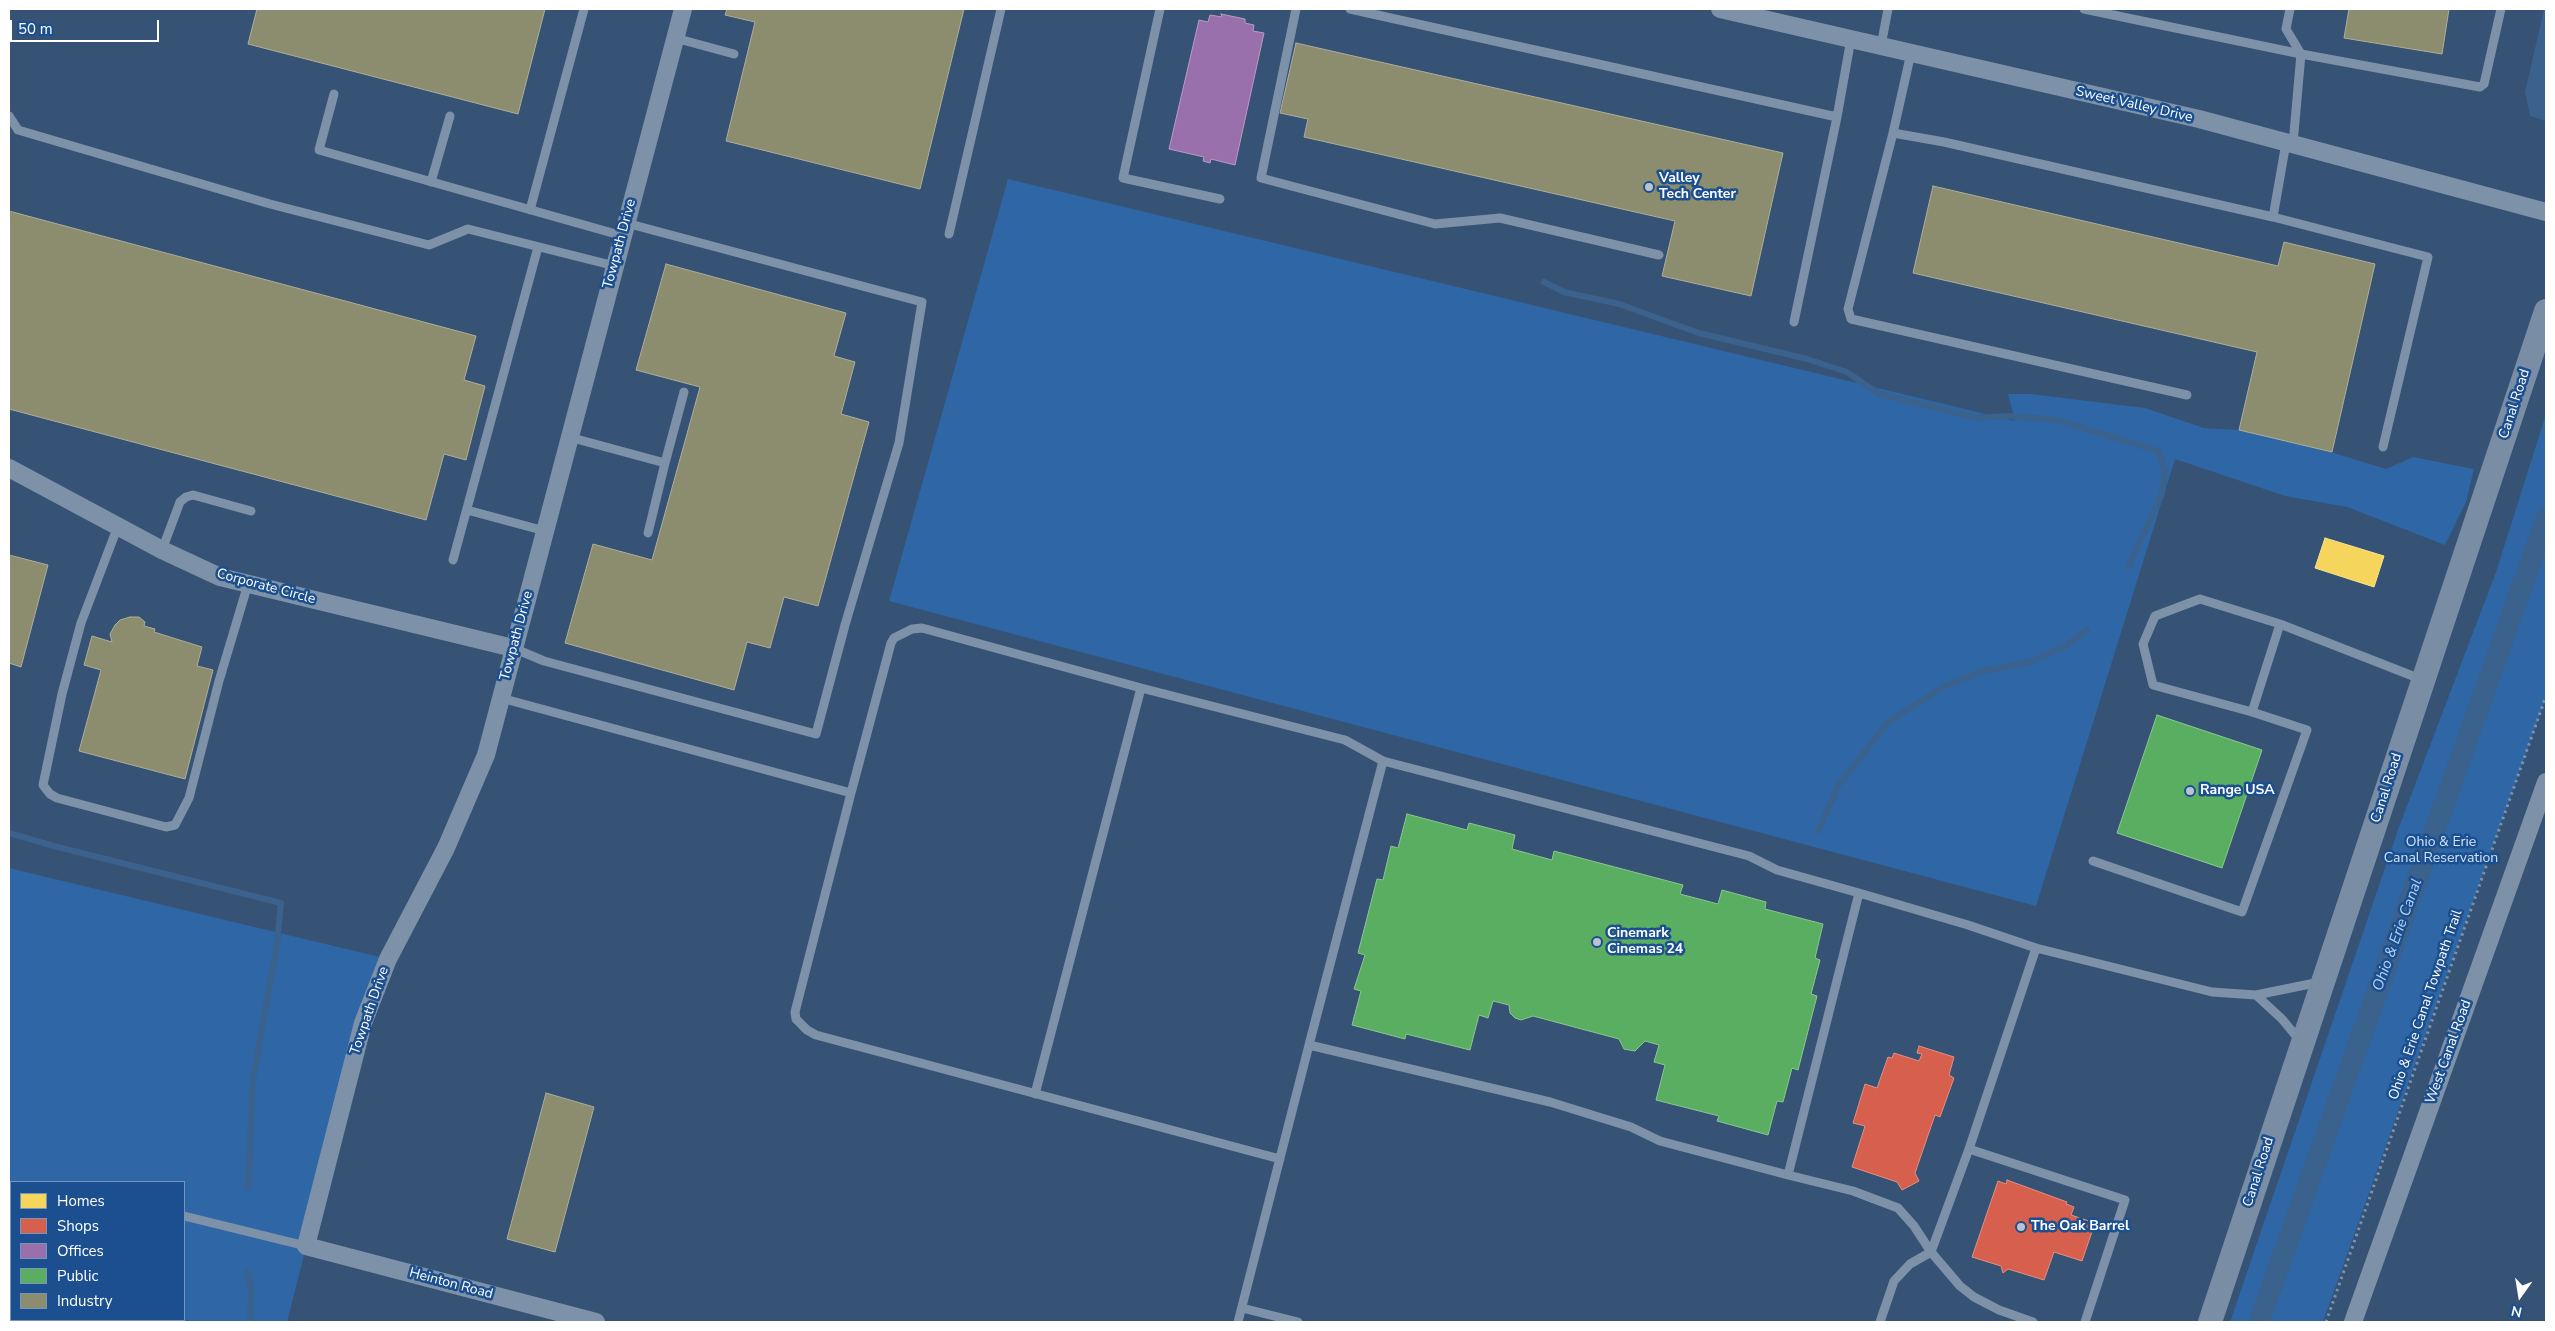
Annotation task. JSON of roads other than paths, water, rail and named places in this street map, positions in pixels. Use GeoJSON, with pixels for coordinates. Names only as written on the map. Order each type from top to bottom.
{"type":"FeatureCollection","features":[{"type":"Feature","properties":{"kind":"main road","name":"Canal Road"},"geometry":{"type":"LineString","coordinates":[[2210,1322],[2546,311]]}},
{"type":"Feature","properties":{"kind":"street","name":"Towpath Drive"},"geometry":{"type":"LineString","coordinates":[[306,1246],[363,1023],[388,959],[446,848],[483,763],[683,9]]}},
{"type":"Feature","properties":{"kind":"street","name":"Sweet Valley Drive"},"geometry":{"type":"LineString","coordinates":[[1727,10],[2199,119],[2546,212]]}},
{"type":"Feature","properties":{"kind":"street","name":"Corporate Circle"},"geometry":{"type":"LineString","coordinates":[[9,468],[162,550],[220,577],[513,648]]}},
{"type":"Feature","properties":{"kind":"street","name":"West Canal Road"},"geometry":{"type":"LineString","coordinates":[[2353,1322],[2541,813],[2546,782]]}},
{"type":"Feature","properties":{"kind":"street","name":"Heinton Road"},"geometry":{"type":"LineString","coordinates":[[306,1246],[596,1322]]}},
{"type":"Feature","properties":{"kind":"lane"},"geometry":{"type":"LineString","coordinates":[[530,210],[584,9]]}},
{"type":"Feature","properties":{"kind":"lane"},"geometry":{"type":"LineString","coordinates":[[948,234],[1001,9]]}},
{"type":"Feature","properties":{"kind":"lane"},"geometry":{"type":"LineString","coordinates":[[1160,9],[1123,178],[1220,199]]}},
{"type":"Feature","properties":{"kind":"lane"},"geometry":{"type":"LineString","coordinates":[[1296,9],[1260,178],[1436,224],[1500,218],[1659,255]]}},
{"type":"Feature","properties":{"kind":"lane"},"geometry":{"type":"LineString","coordinates":[[1350,9],[1837,118]]}},
{"type":"Feature","properties":{"kind":"lane"},"geometry":{"type":"LineString","coordinates":[[1881,46],[1888,9]]}},
{"type":"Feature","properties":{"kind":"lane"},"geometry":{"type":"LineString","coordinates":[[2084,9],[2301,54],[2480,86],[2484,84],[2500,9]]}},
{"type":"Feature","properties":{"kind":"lane"},"geometry":{"type":"LineString","coordinates":[[2273,217],[2289,144],[2301,54],[2286,29],[2290,9]]}},
{"type":"Feature","properties":{"kind":"lane"},"geometry":{"type":"LineString","coordinates":[[675,38],[734,54]]}},
{"type":"Feature","properties":{"kind":"lane"},"geometry":{"type":"LineString","coordinates":[[1794,322],[1837,118],[1851,39]]}},
{"type":"Feature","properties":{"kind":"lane"},"geometry":{"type":"LineString","coordinates":[[1911,53],[1894,133],[1848,309],[1851,319],[2187,395]]}},
{"type":"Feature","properties":{"kind":"lane"},"geometry":{"type":"LineString","coordinates":[[334,94],[318,150],[530,210],[624,230],[922,302],[899,443],[844,626],[816,734],[544,662],[513,648]]}},
{"type":"Feature","properties":{"kind":"lane"},"geometry":{"type":"LineString","coordinates":[[9,116],[18,130],[270,204],[429,245],[468,229],[615,266]]}},
{"type":"Feature","properties":{"kind":"lane"},"geometry":{"type":"LineString","coordinates":[[431,182],[450,116]]}},
{"type":"Feature","properties":{"kind":"lane"},"geometry":{"type":"LineString","coordinates":[[1894,133],[1944,142],[2273,217],[2428,257],[2383,447]]}},
{"type":"Feature","properties":{"kind":"lane"},"geometry":{"type":"LineString","coordinates":[[453,560],[538,247]]}},
{"type":"Feature","properties":{"kind":"lane"},"geometry":{"type":"LineString","coordinates":[[648,533],[684,392]]}},
{"type":"Feature","properties":{"kind":"lane"},"geometry":{"type":"LineString","coordinates":[[569,438],[665,463]]}},
{"type":"Feature","properties":{"kind":"lane"},"geometry":{"type":"LineString","coordinates":[[162,550],[180,502],[186,497],[193,495],[251,511]]}},
{"type":"Feature","properties":{"kind":"lane"},"geometry":{"type":"LineString","coordinates":[[467,510],[545,531]]}},
{"type":"Feature","properties":{"kind":"lane"},"geometry":{"type":"LineString","coordinates":[[118,526],[81,623],[62,694],[43,785],[50,794],[57,798],[166,828],[175,825],[189,798],[219,681],[248,584]]}},
{"type":"Feature","properties":{"kind":"lane"},"geometry":{"type":"LineString","coordinates":[[2093,861],[2242,912],[2307,730],[2252,712],[2153,685],[2143,644],[2155,616],[2200,599],[2280,624],[2423,680]]}},
{"type":"Feature","properties":{"kind":"lane"},"geometry":{"type":"LineString","coordinates":[[2252,712],[2280,624]]}},
{"type":"Feature","properties":{"kind":"lane"},"geometry":{"type":"LineString","coordinates":[[1280,1160],[816,1035],[807,1030],[796,1019],[794,1012],[799,991],[891,643],[894,638],[912,629],[922,628],[1141,688],[1345,740],[1383,761],[1749,856],[1777,870],[1968,924],[2036,948],[2199,990],[2256,995],[2323,982]]}},
{"type":"Feature","properties":{"kind":"lane"},"geometry":{"type":"LineString","coordinates":[[1035,1094],[1141,688]]}},
{"type":"Feature","properties":{"kind":"lane"},"geometry":{"type":"LineString","coordinates":[[500,698],[851,792]]}},
{"type":"Feature","properties":{"kind":"lane"},"geometry":{"type":"LineString","coordinates":[[1238,1322],[1383,761]]}},
{"type":"Feature","properties":{"kind":"lane"},"geometry":{"type":"LineString","coordinates":[[1788,1174],[1859,893]]}},
{"type":"Feature","properties":{"kind":"lane"},"geometry":{"type":"LineString","coordinates":[[1880,1322],[1894,1281],[1910,1264],[1931,1252],[1969,1148],[2036,948]]}},
{"type":"Feature","properties":{"kind":"lane"},"geometry":{"type":"LineString","coordinates":[[2256,995],[2282,1019],[2302,1044]]}},
{"type":"Feature","properties":{"kind":"lane"},"geometry":{"type":"LineString","coordinates":[[1309,1045],[1550,1102],[1630,1126],[1660,1141],[1853,1191],[1898,1208],[1914,1226],[1931,1252],[1960,1286],[1974,1297],[2000,1310],[2033,1322]]}},
{"type":"Feature","properties":{"kind":"lane"},"geometry":{"type":"LineString","coordinates":[[1969,1148],[2125,1200],[2085,1322]]}},
{"type":"Feature","properties":{"kind":"lane"},"geometry":{"type":"LineString","coordinates":[[185,1216],[306,1246]]}},
{"type":"Feature","properties":{"kind":"lane"},"geometry":{"type":"LineString","coordinates":[[1242,1308],[1298,1322]]}},
{"type":"Feature","properties":{"kind":"waterway"},"geometry":{"type":"LineString","coordinates":[[1544,282],[1564,292],[1619,304],[1699,333],[1807,359],[1847,372],[1879,394],[1978,418],[2007,416],[2057,420],[2158,451],[2165,470],[2162,494],[2128,567]]}},
{"type":"Feature","properties":{"kind":"waterway","name":"Ohio & Erie Canal"},"geometry":{"type":"LineString","coordinates":[[2259,1322],[2546,519]]}},
{"type":"Feature","properties":{"kind":"waterway"},"geometry":{"type":"LineString","coordinates":[[1818,831],[1838,786],[1888,722],[1943,687],[1983,671],[2030,662],[2065,646],[2087,630]]}},
{"type":"Feature","properties":{"kind":"waterway"},"geometry":{"type":"LineString","coordinates":[[9,833],[281,903],[277,944],[253,1079],[248,1187]]}},
{"type":"Feature","properties":{"kind":"waterway"},"geometry":{"type":"LineString","coordinates":[[247,1272],[251,1290],[250,1322]]}},
{"type":"Feature","properties":{"kind":"place","name":"Valley Tech Center"},"geometry":{"type":"Point","coordinates":[1649,187]}},
{"type":"Feature","properties":{"kind":"place","name":"Range USA"},"geometry":{"type":"Point","coordinates":[2190,791]}},
{"type":"Feature","properties":{"kind":"place","name":"Cinemark Cinemas 24"},"geometry":{"type":"Point","coordinates":[1597,942]}},
{"type":"Feature","properties":{"kind":"place","name":"The Oak Barrel"},"geometry":{"type":"Point","coordinates":[2021,1227]}},
{"type":"Feature","properties":{"kind":"park label","name":"Ohio & Erie Canal Reservation"},"geometry":{"type":"Point","coordinates":[2441,852]}}]}
